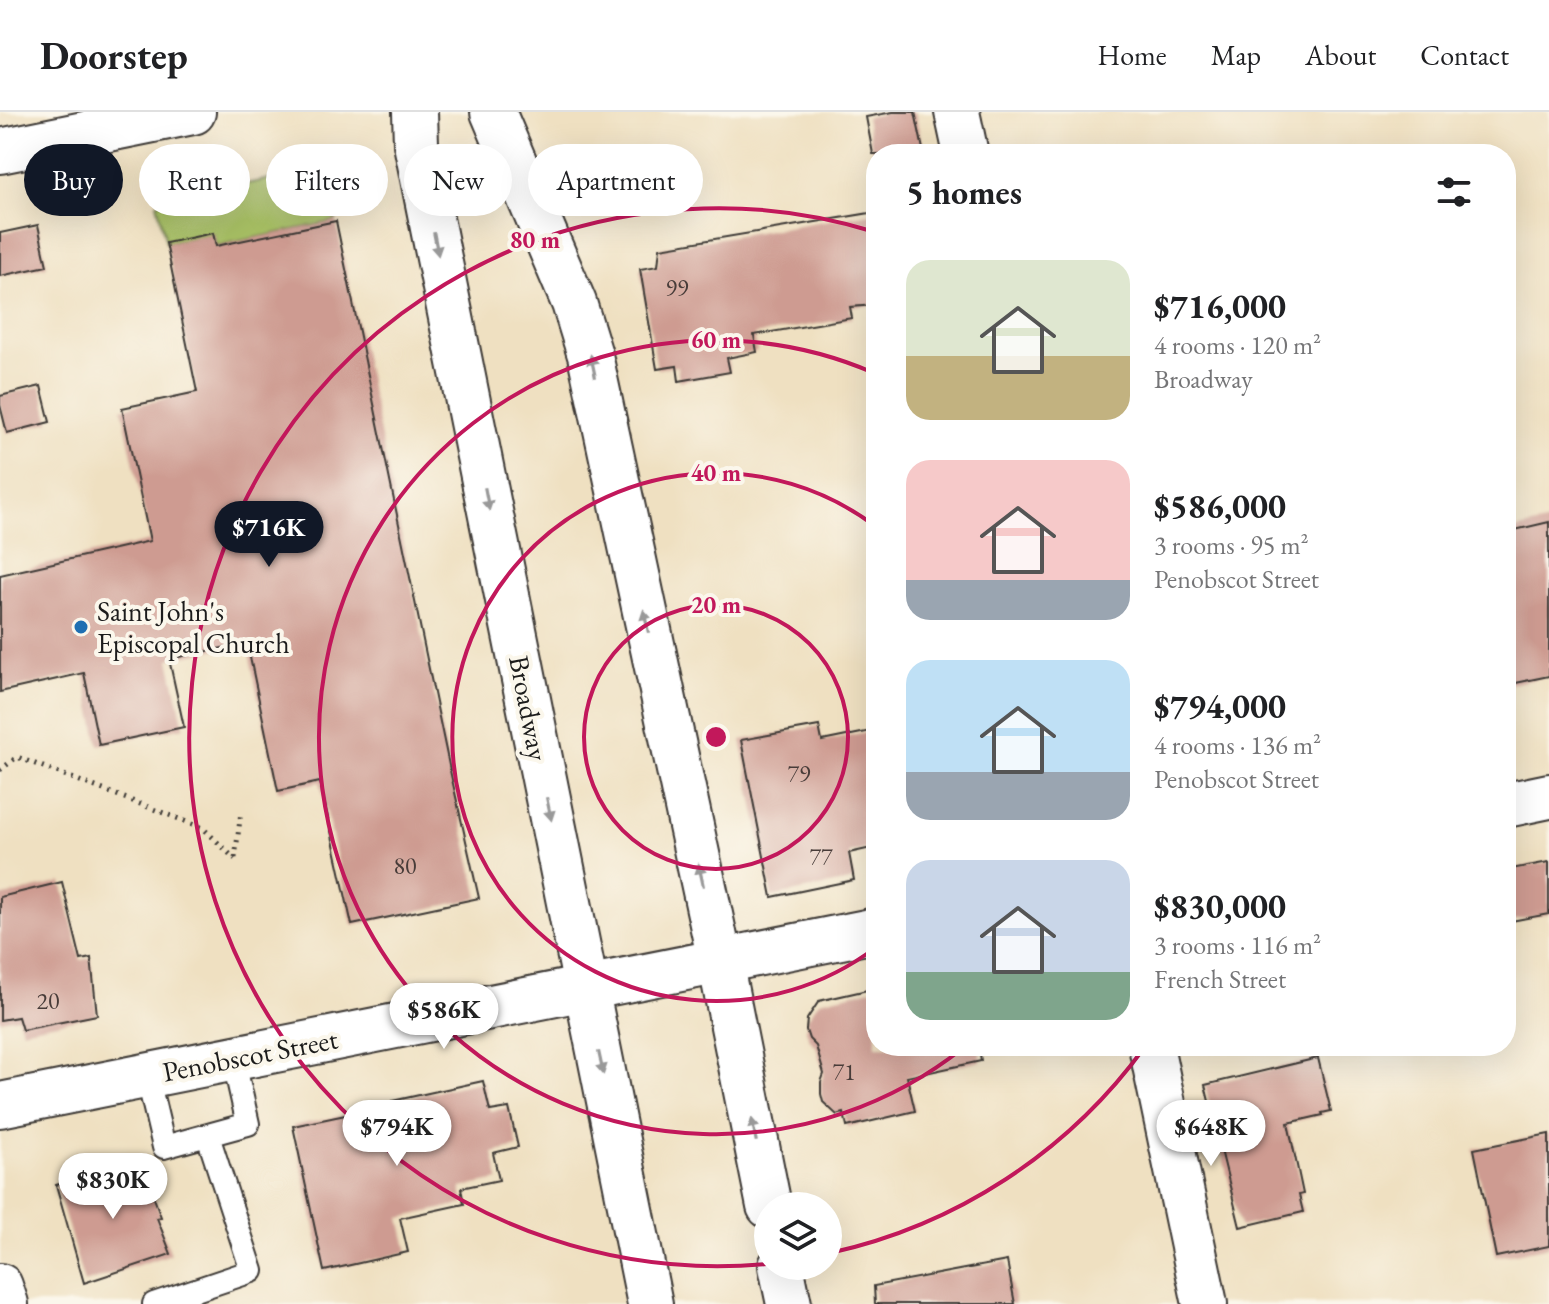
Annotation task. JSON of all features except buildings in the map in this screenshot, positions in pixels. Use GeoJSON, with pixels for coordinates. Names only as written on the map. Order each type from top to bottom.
{"type":"FeatureCollection","features":[{"type":"Feature","properties":{"kind":"main road"},"geometry":{"type":"LineString","coordinates":[[0,151],[193,112]]}},
{"type":"Feature","properties":{"kind":"main road","name":"Broadway"},"geometry":{"type":"LineString","coordinates":[[415,112],[416,144],[650,1304]]}},
{"type":"Feature","properties":{"kind":"main road"},"geometry":{"type":"LineString","coordinates":[[493,112],[583,327],[720,961],[766,1192]]}},
{"type":"Feature","properties":{"kind":"main road"},"geometry":{"type":"LineString","coordinates":[[957,112],[964,144]]}},
{"type":"Feature","properties":{"kind":"main road"},"geometry":{"type":"LineString","coordinates":[[1516,803],[1549,796]]}},
{"type":"Feature","properties":{"kind":"main road","name":"Penobscot Street"},"geometry":{"type":"LineString","coordinates":[[0,1105],[866,932]]}},
{"type":"Feature","properties":{"kind":"main road"},"geometry":{"type":"LineString","coordinates":[[1153,1056],[1205,1304]]}},
{"type":"Feature","properties":{"kind":"main road"},"geometry":{"type":"LineString","coordinates":[[784,1280],[789,1304]]}},
{"type":"Feature","properties":{"kind":"main road"},"geometry":{"type":"LineString","coordinates":[[0,1286],[6,1304]]}},
{"type":"Feature","properties":{"kind":"lane"},"geometry":{"type":"LineString","coordinates":[[147,1075],[164,1147],[248,1124],[233,1058]]}},
{"type":"Feature","properties":{"kind":"lane"},"geometry":{"type":"LineString","coordinates":[[154,1304],[252,1271],[208,1136]]}},
{"type":"Feature","properties":{"kind":"path"},"geometry":{"type":"LineString","coordinates":[[0,770],[17,757],[203,828],[235,859],[241,812]]}},
{"type":"Feature","properties":{"kind":"green space"},"geometry":{"type":"Polygon","coordinates":[[[266,180],[266,216],[335,216],[336,221],[216,246],[213,234],[166,243],[160,216],[250,216],[250,183],[266,180]]]}},
{"type":"Feature","properties":{"kind":"place","name":"Saint John's Episcopal Church"},"geometry":{"type":"Point","coordinates":[81,627]}}]}
